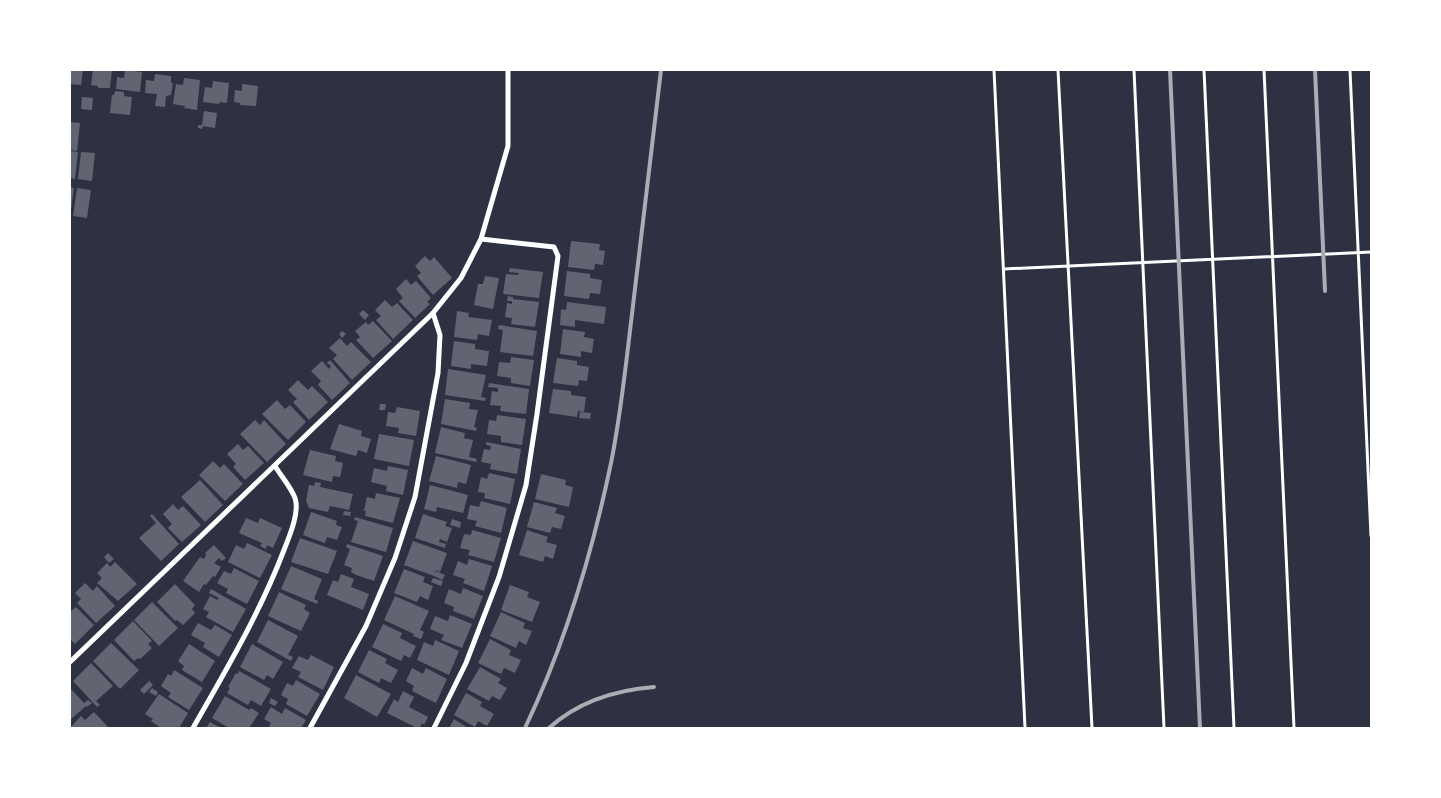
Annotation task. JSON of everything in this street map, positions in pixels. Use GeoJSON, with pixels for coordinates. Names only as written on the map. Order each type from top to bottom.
{"type":"FeatureCollection","features":[{"type":"Feature","properties":{"kind":"street"},"geometry":{"type":"LineString","coordinates":[[70,662],[433,313],[461,278],[481,239],[508,146],[508,70]]}},
{"type":"Feature","properties":{"kind":"street"},"geometry":{"type":"LineString","coordinates":[[434,728],[466,663],[499,577],[526,485],[558,256],[554,247],[481,239]]}},
{"type":"Feature","properties":{"kind":"street"},"geometry":{"type":"LineString","coordinates":[[310,728],[366,626],[395,558],[415,497],[438,373],[440,335],[433,313]]}},
{"type":"Feature","properties":{"kind":"street"},"geometry":{"type":"LineString","coordinates":[[193,728],[246,636],[272,582],[295,519],[295,499],[275,466]]}},
{"type":"Feature","properties":{"kind":"lane"},"geometry":{"type":"LineString","coordinates":[[994,70],[1025,728]]}},
{"type":"Feature","properties":{"kind":"lane"},"geometry":{"type":"LineString","coordinates":[[1058,70],[1092,728]]}},
{"type":"Feature","properties":{"kind":"lane"},"geometry":{"type":"LineString","coordinates":[[1134,70],[1164,728]]}},
{"type":"Feature","properties":{"kind":"lane"},"geometry":{"type":"LineString","coordinates":[[1204,70],[1234,728]]}},
{"type":"Feature","properties":{"kind":"lane"},"geometry":{"type":"LineString","coordinates":[[1264,70],[1294,728]]}},
{"type":"Feature","properties":{"kind":"lane"},"geometry":{"type":"LineString","coordinates":[[1350,70],[1371,536]]}},
{"type":"Feature","properties":{"kind":"lane"},"geometry":{"type":"LineString","coordinates":[[1004,269],[1371,252]]}},
{"type":"Feature","properties":{"kind":"building"},"geometry":{"type":"Polygon","coordinates":[[[70,70],[83,70],[81,85],[70,84],[70,70]]]}},
{"type":"Feature","properties":{"kind":"building"},"geometry":{"type":"Polygon","coordinates":[[[93,70],[112,70],[110,88],[98,88],[98,86],[91,85],[93,70]]]}},
{"type":"Feature","properties":{"kind":"building"},"geometry":{"type":"Polygon","coordinates":[[[125,70],[142,72],[140,92],[116,89],[117,77],[124,78],[125,70]]]}},
{"type":"Feature","properties":{"kind":"building"},"geometry":{"type":"Polygon","coordinates":[[[155,74],[171,76],[171,83],[173,83],[171,95],[166,96],[165,107],[155,106],[157,94],[145,93],[146,80],[154,81],[155,74]]]}},
{"type":"Feature","properties":{"kind":"building"},"geometry":{"type":"Polygon","coordinates":[[[184,78],[200,80],[197,110],[173,104],[176,84],[183,85],[184,78]]]}},
{"type":"Feature","properties":{"kind":"building"},"geometry":{"type":"Polygon","coordinates":[[[213,81],[229,83],[227,103],[203,102],[205,87],[212,88],[213,81]]]}},
{"type":"Feature","properties":{"kind":"building"},"geometry":{"type":"Polygon","coordinates":[[[242,84],[258,86],[256,106],[240,105],[240,103],[234,102],[235,90],[242,91],[242,84]]]}},
{"type":"Feature","properties":{"kind":"building"},"geometry":{"type":"Polygon","coordinates":[[[115,91],[124,92],[124,96],[132,97],[130,115],[110,113],[112,95],[114,95],[115,91]]]}},
{"type":"Feature","properties":{"kind":"building"},"geometry":{"type":"Polygon","coordinates":[[[82,97],[93,98],[92,110],[81,109],[82,97]]]}},
{"type":"Feature","properties":{"kind":"building"},"geometry":{"type":"Polygon","coordinates":[[[204,111],[217,113],[215,128],[203,126],[202,129],[198,128],[198,125],[202,125],[204,111]]]}},
{"type":"Feature","properties":{"kind":"building"},"geometry":{"type":"Polygon","coordinates":[[[70,122],[80,123],[77,151],[70,150],[70,122]]]}},
{"type":"Feature","properties":{"kind":"building"},"geometry":{"type":"Polygon","coordinates":[[[70,151],[78,152],[75,179],[70,178],[70,151]]]}},
{"type":"Feature","properties":{"kind":"building"},"geometry":{"type":"Polygon","coordinates":[[[81,152],[95,153],[92,181],[78,179],[81,152]]]}},
{"type":"Feature","properties":{"kind":"building"},"geometry":{"type":"Polygon","coordinates":[[[70,187],[74,188],[71,210],[70,210],[70,187]]]}},
{"type":"Feature","properties":{"kind":"building"},"geometry":{"type":"Polygon","coordinates":[[[77,188],[91,190],[87,218],[73,216],[77,188]]]}},
{"type":"Feature","properties":{"kind":"building"},"geometry":{"type":"Polygon","coordinates":[[[571,241],[600,244],[599,250],[605,251],[603,265],[595,264],[594,270],[568,267],[571,241]]]}},
{"type":"Feature","properties":{"kind":"building"},"geometry":{"type":"Polygon","coordinates":[[[425,256],[430,261],[434,257],[452,278],[433,295],[417,276],[421,273],[415,266],[425,256]]]}},
{"type":"Feature","properties":{"kind":"building"},"geometry":{"type":"Polygon","coordinates":[[[510,268],[543,272],[539,298],[503,294],[506,274],[518,275],[519,273],[509,272],[510,268]]]}},
{"type":"Feature","properties":{"kind":"building"},"geometry":{"type":"Polygon","coordinates":[[[567,271],[590,274],[590,278],[602,280],[600,294],[590,293],[589,299],[564,296],[567,271]]]}},
{"type":"Feature","properties":{"kind":"building"},"geometry":{"type":"Polygon","coordinates":[[[485,276],[499,278],[493,309],[474,305],[478,284],[483,284],[485,276]]]}},
{"type":"Feature","properties":{"kind":"building"},"geometry":{"type":"Polygon","coordinates":[[[406,279],[411,285],[416,281],[431,298],[427,302],[430,304],[415,318],[399,301],[403,298],[396,289],[406,279]]]}},
{"type":"Feature","properties":{"kind":"building"},"geometry":{"type":"Polygon","coordinates":[[[508,296],[513,297],[513,299],[539,302],[535,327],[511,324],[512,318],[505,317],[507,303],[512,304],[512,301],[507,301],[508,296]]]}},
{"type":"Feature","properties":{"kind":"building"},"geometry":{"type":"Polygon","coordinates":[[[385,300],[392,307],[397,303],[413,320],[393,339],[376,320],[381,316],[375,310],[385,300]]]}},
{"type":"Feature","properties":{"kind":"building"},"geometry":{"type":"Polygon","coordinates":[[[567,302],[606,307],[604,324],[575,320],[575,327],[560,325],[561,309],[566,310],[567,302]]]}},
{"type":"Feature","properties":{"kind":"building"},"geometry":{"type":"Polygon","coordinates":[[[363,310],[369,315],[365,320],[359,314],[363,310]]]}},
{"type":"Feature","properties":{"kind":"building"},"geometry":{"type":"Polygon","coordinates":[[[457,311],[469,313],[468,317],[492,320],[489,336],[478,334],[477,340],[454,337],[457,311]]]}},
{"type":"Feature","properties":{"kind":"building"},"geometry":{"type":"Polygon","coordinates":[[[373,321],[392,341],[373,358],[356,340],[360,337],[355,331],[366,322],[368,325],[373,321]]]}},
{"type":"Feature","properties":{"kind":"building"},"geometry":{"type":"Polygon","coordinates":[[[499,325],[537,331],[533,356],[500,352],[503,330],[498,329],[499,325]]]}},
{"type":"Feature","properties":{"kind":"building"},"geometry":{"type":"Polygon","coordinates":[[[563,329],[585,332],[584,337],[594,339],[592,353],[581,351],[581,357],[560,354],[563,329]]]}},
{"type":"Feature","properties":{"kind":"building"},"geometry":{"type":"Polygon","coordinates":[[[342,331],[346,334],[342,338],[339,334],[342,331]]]}},
{"type":"Feature","properties":{"kind":"building"},"geometry":{"type":"Polygon","coordinates":[[[340,338],[347,346],[351,342],[371,362],[352,380],[333,359],[337,355],[329,348],[340,338]]]}},
{"type":"Feature","properties":{"kind":"building"},"geometry":{"type":"Polygon","coordinates":[[[454,341],[475,344],[475,349],[489,351],[487,366],[471,364],[471,369],[451,366],[454,341]]]}},
{"type":"Feature","properties":{"kind":"building"},"geometry":{"type":"Polygon","coordinates":[[[511,357],[534,360],[530,386],[511,383],[511,378],[497,376],[499,362],[510,363],[511,357]]]}},
{"type":"Feature","properties":{"kind":"building"},"geometry":{"type":"Polygon","coordinates":[[[557,358],[577,361],[577,365],[589,367],[587,381],[579,380],[578,386],[553,383],[557,358]]]}},
{"type":"Feature","properties":{"kind":"building"},"geometry":{"type":"Polygon","coordinates":[[[330,360],[350,383],[332,400],[318,385],[321,381],[311,371],[322,361],[329,369],[331,366],[327,363],[330,360]]]}},
{"type":"Feature","properties":{"kind":"building"},"geometry":{"type":"Polygon","coordinates":[[[448,369],[486,375],[481,397],[486,398],[485,401],[445,395],[448,369]]]}},
{"type":"Feature","properties":{"kind":"building"},"geometry":{"type":"Polygon","coordinates":[[[298,380],[308,390],[312,386],[328,402],[309,420],[293,402],[297,399],[288,390],[298,380]]]}},
{"type":"Feature","properties":{"kind":"building"},"geometry":{"type":"Polygon","coordinates":[[[489,383],[529,389],[526,414],[500,411],[501,406],[490,405],[492,391],[498,392],[498,388],[488,387],[489,383]]]}},
{"type":"Feature","properties":{"kind":"building"},"geometry":{"type":"Polygon","coordinates":[[[553,389],[571,391],[571,395],[586,397],[584,412],[578,411],[577,417],[549,413],[553,389]]]}},
{"type":"Feature","properties":{"kind":"building"},"geometry":{"type":"Polygon","coordinates":[[[445,399],[470,403],[469,409],[478,410],[474,427],[477,428],[476,431],[441,424],[445,399]]]}},
{"type":"Feature","properties":{"kind":"building"},"geometry":{"type":"Polygon","coordinates":[[[277,400],[285,409],[290,405],[306,422],[288,440],[262,414],[277,400]]]}},
{"type":"Feature","properties":{"kind":"building"},"geometry":{"type":"Polygon","coordinates":[[[380,404],[386,404],[385,410],[379,410],[380,404]]]}},
{"type":"Feature","properties":{"kind":"building"},"geometry":{"type":"Polygon","coordinates":[[[397,407],[420,411],[416,436],[398,433],[399,428],[386,426],[388,412],[395,413],[397,407]]]}},
{"type":"Feature","properties":{"kind":"building"},"geometry":{"type":"Polygon","coordinates":[[[580,412],[591,413],[590,419],[579,418],[580,412]]]}},
{"type":"Feature","properties":{"kind":"building"},"geometry":{"type":"Polygon","coordinates":[[[497,415],[526,419],[522,445],[501,442],[501,436],[487,434],[489,420],[496,421],[497,415]]]}},
{"type":"Feature","properties":{"kind":"building"},"geometry":{"type":"Polygon","coordinates":[[[255,420],[260,425],[264,420],[286,444],[267,462],[240,434],[255,420]]]}},
{"type":"Feature","properties":{"kind":"building"},"geometry":{"type":"Polygon","coordinates":[[[339,424],[362,431],[361,436],[371,439],[367,453],[358,450],[356,456],[330,449],[339,424]]]}},
{"type":"Feature","properties":{"kind":"building"},"geometry":{"type":"Polygon","coordinates":[[[441,427],[465,433],[464,438],[473,440],[469,457],[477,459],[476,462],[435,453],[441,427]]]}},
{"type":"Feature","properties":{"kind":"building"},"geometry":{"type":"Polygon","coordinates":[[[379,434],[414,440],[409,466],[374,459],[379,434]]]}},
{"type":"Feature","properties":{"kind":"building"},"geometry":{"type":"Polygon","coordinates":[[[486,442],[521,449],[517,474],[490,469],[491,464],[481,462],[484,449],[490,450],[491,446],[486,445],[486,442]]]}},
{"type":"Feature","properties":{"kind":"building"},"geometry":{"type":"Polygon","coordinates":[[[238,444],[243,450],[248,446],[264,463],[245,480],[233,467],[236,464],[227,454],[238,444]]]}},
{"type":"Feature","properties":{"kind":"building"},"geometry":{"type":"Polygon","coordinates":[[[310,450],[336,456],[335,461],[343,463],[340,477],[333,476],[332,482],[303,475],[310,450]]]}},
{"type":"Feature","properties":{"kind":"building"},"geometry":{"type":"Polygon","coordinates":[[[436,456],[471,465],[466,484],[458,482],[457,488],[429,481],[436,456]]]}},
{"type":"Feature","properties":{"kind":"building"},"geometry":{"type":"Polygon","coordinates":[[[213,461],[220,468],[224,464],[243,484],[225,501],[199,475],[213,461]]]}},
{"type":"Feature","properties":{"kind":"building"},"geometry":{"type":"Polygon","coordinates":[[[388,466],[408,470],[403,495],[386,491],[387,486],[371,482],[374,468],[387,471],[388,466]]]}},
{"type":"Feature","properties":{"kind":"building"},"geometry":{"type":"Polygon","coordinates":[[[489,473],[515,479],[510,504],[484,498],[485,493],[478,492],[481,477],[487,479],[489,473]]]}},
{"type":"Feature","properties":{"kind":"building"},"geometry":{"type":"Polygon","coordinates":[[[541,474],[566,480],[565,485],[573,487],[569,507],[535,499],[541,474]]]}},
{"type":"Feature","properties":{"kind":"building"},"geometry":{"type":"Polygon","coordinates":[[[200,480],[223,505],[205,522],[181,497],[200,480]]]}},
{"type":"Feature","properties":{"kind":"building"},"geometry":{"type":"Polygon","coordinates":[[[315,482],[321,483],[320,487],[353,494],[349,510],[330,506],[328,512],[309,508],[306,501],[309,485],[314,486],[315,482]]]}},
{"type":"Feature","properties":{"kind":"building"},"geometry":{"type":"Polygon","coordinates":[[[430,485],[468,495],[463,513],[437,507],[436,512],[424,509],[430,485]]]}},
{"type":"Feature","properties":{"kind":"building"},"geometry":{"type":"Polygon","coordinates":[[[376,493],[400,498],[393,523],[365,516],[366,511],[364,511],[367,497],[375,499],[376,493]]]}},
{"type":"Feature","properties":{"kind":"building"},"geometry":{"type":"Polygon","coordinates":[[[481,501],[507,508],[501,533],[475,526],[477,521],[467,519],[470,505],[479,507],[481,501]]]}},
{"type":"Feature","properties":{"kind":"building"},"geometry":{"type":"Polygon","coordinates":[[[534,502],[557,508],[555,513],[565,516],[561,529],[552,527],[550,533],[527,527],[534,502]]]}},
{"type":"Feature","properties":{"kind":"building"},"geometry":{"type":"Polygon","coordinates":[[[173,504],[178,510],[183,506],[201,525],[182,542],[168,528],[172,524],[163,514],[173,504]]]}},
{"type":"Feature","properties":{"kind":"building"},"geometry":{"type":"Polygon","coordinates":[[[344,511],[351,512],[350,516],[343,515],[344,511]]]}},
{"type":"Feature","properties":{"kind":"building"},"geometry":{"type":"Polygon","coordinates":[[[311,512],[337,521],[336,525],[342,527],[337,540],[327,537],[325,543],[303,535],[311,512]]]}},
{"type":"Feature","properties":{"kind":"building"},"geometry":{"type":"Polygon","coordinates":[[[152,514],[179,544],[161,561],[139,538],[156,523],[150,516],[152,514]]]}},
{"type":"Feature","properties":{"kind":"building"},"geometry":{"type":"Polygon","coordinates":[[[423,514],[447,522],[445,526],[452,528],[447,542],[440,539],[439,542],[446,544],[445,548],[415,538],[423,514]]]}},
{"type":"Feature","properties":{"kind":"building"},"geometry":{"type":"Polygon","coordinates":[[[355,517],[393,528],[386,552],[351,542],[358,521],[354,520],[355,517]]]}},
{"type":"Feature","properties":{"kind":"building"},"geometry":{"type":"Polygon","coordinates":[[[246,518],[258,523],[260,518],[282,528],[273,548],[267,545],[266,549],[260,546],[262,543],[239,533],[246,518]]]}},
{"type":"Feature","properties":{"kind":"building"},"geometry":{"type":"Polygon","coordinates":[[[452,519],[461,522],[460,528],[450,525],[452,519]]]}},
{"type":"Feature","properties":{"kind":"building"},"geometry":{"type":"Polygon","coordinates":[[[472,530],[501,538],[494,562],[468,555],[470,550],[460,548],[464,534],[471,535],[472,530]]]}},
{"type":"Feature","properties":{"kind":"building"},"geometry":{"type":"Polygon","coordinates":[[[527,530],[548,537],[546,542],[557,545],[553,559],[545,556],[543,562],[519,555],[527,530]]]}},
{"type":"Feature","properties":{"kind":"building"},"geometry":{"type":"Polygon","coordinates":[[[300,538],[337,551],[328,574],[291,562],[300,538]]]}},
{"type":"Feature","properties":{"kind":"building"},"geometry":{"type":"Polygon","coordinates":[[[413,541],[447,553],[440,572],[436,570],[434,576],[404,565],[413,541]]]}},
{"type":"Feature","properties":{"kind":"building"},"geometry":{"type":"Polygon","coordinates":[[[247,543],[272,555],[260,578],[228,562],[236,545],[244,549],[247,543]]]}},
{"type":"Feature","properties":{"kind":"building"},"geometry":{"type":"Polygon","coordinates":[[[347,544],[383,556],[374,581],[356,575],[351,572],[352,568],[344,565],[350,549],[346,547],[347,544]]]}},
{"type":"Feature","properties":{"kind":"building"},"geometry":{"type":"Polygon","coordinates":[[[214,545],[226,558],[222,561],[219,558],[214,563],[221,567],[215,577],[213,576],[206,585],[204,584],[199,592],[183,581],[200,557],[204,559],[205,553],[214,545]]]}},
{"type":"Feature","properties":{"kind":"building"},"geometry":{"type":"Polygon","coordinates":[[[108,553],[114,559],[109,563],[104,557],[108,553]]]}},
{"type":"Feature","properties":{"kind":"building"},"geometry":{"type":"Polygon","coordinates":[[[469,559],[492,566],[484,591],[463,583],[465,579],[453,575],[458,561],[467,565],[469,559]]]}},
{"type":"Feature","properties":{"kind":"building"},"geometry":{"type":"Polygon","coordinates":[[[115,562],[137,584],[118,601],[97,583],[102,578],[97,573],[107,563],[110,567],[115,562]]]}},
{"type":"Feature","properties":{"kind":"building"},"geometry":{"type":"Polygon","coordinates":[[[291,566],[322,579],[314,599],[318,601],[317,604],[281,589],[291,566]]]}},
{"type":"Feature","properties":{"kind":"building"},"geometry":{"type":"Polygon","coordinates":[[[234,568],[259,581],[247,604],[226,593],[228,589],[217,583],[224,571],[231,574],[234,568]]]}},
{"type":"Feature","properties":{"kind":"building"},"geometry":{"type":"Polygon","coordinates":[[[404,569],[425,577],[423,582],[433,586],[428,600],[420,596],[417,602],[394,593],[404,569]]]}},
{"type":"Feature","properties":{"kind":"building"},"geometry":{"type":"Polygon","coordinates":[[[436,571],[445,575],[442,580],[434,576],[436,571]]]}},
{"type":"Feature","properties":{"kind":"building"},"geometry":{"type":"Polygon","coordinates":[[[341,574],[354,579],[351,587],[369,594],[363,610],[327,595],[333,580],[338,582],[341,574]]]}},
{"type":"Feature","properties":{"kind":"building"},"geometry":{"type":"Polygon","coordinates":[[[433,578],[443,581],[441,586],[431,582],[433,578]]]}},
{"type":"Feature","properties":{"kind":"building"},"geometry":{"type":"Polygon","coordinates":[[[85,583],[93,591],[97,586],[115,606],[96,623],[77,603],[81,599],[75,593],[85,583]]]}},
{"type":"Feature","properties":{"kind":"building"},"geometry":{"type":"Polygon","coordinates":[[[175,584],[195,605],[192,609],[195,613],[183,625],[177,620],[175,621],[157,602],[175,584]]]}},
{"type":"Feature","properties":{"kind":"building"},"geometry":{"type":"Polygon","coordinates":[[[510,585],[529,592],[527,597],[540,602],[532,622],[501,610],[510,585]]]}},
{"type":"Feature","properties":{"kind":"building"},"geometry":{"type":"Polygon","coordinates":[[[463,588],[483,596],[474,619],[453,611],[454,607],[444,603],[449,589],[461,594],[463,588]]]}},
{"type":"Feature","properties":{"kind":"building"},"geometry":{"type":"Polygon","coordinates":[[[211,589],[246,609],[233,632],[206,617],[209,612],[203,609],[210,596],[217,600],[219,598],[209,593],[211,589]]]}},
{"type":"Feature","properties":{"kind":"building"},"geometry":{"type":"Polygon","coordinates":[[[279,592],[306,605],[304,609],[310,613],[301,631],[268,616],[279,592]]]}},
{"type":"Feature","properties":{"kind":"building"},"geometry":{"type":"Polygon","coordinates":[[[395,596],[429,611],[420,630],[424,632],[421,639],[384,620],[395,596]]]}},
{"type":"Feature","properties":{"kind":"building"},"geometry":{"type":"Polygon","coordinates":[[[152,602],[178,628],[159,646],[134,620],[152,602]]]}},
{"type":"Feature","properties":{"kind":"building"},"geometry":{"type":"Polygon","coordinates":[[[76,607],[94,625],[75,644],[70,639],[70,609],[71,611],[76,607]]]}},
{"type":"Feature","properties":{"kind":"building"},"geometry":{"type":"Polygon","coordinates":[[[501,612],[525,623],[523,628],[532,631],[526,645],[519,641],[516,648],[490,636],[501,612]]]}},
{"type":"Feature","properties":{"kind":"building"},"geometry":{"type":"Polygon","coordinates":[[[450,615],[472,624],[462,648],[441,640],[444,635],[430,629],[435,616],[448,621],[450,615]]]}},
{"type":"Feature","properties":{"kind":"building"},"geometry":{"type":"Polygon","coordinates":[[[268,620],[298,636],[288,655],[293,657],[291,661],[257,642],[268,620]]]}},
{"type":"Feature","properties":{"kind":"building"},"geometry":{"type":"Polygon","coordinates":[[[133,621],[152,641],[148,644],[152,648],[140,659],[138,658],[134,661],[114,640],[133,621]]]}},
{"type":"Feature","properties":{"kind":"building"},"geometry":{"type":"Polygon","coordinates":[[[198,623],[211,630],[215,625],[232,635],[219,657],[203,647],[205,643],[191,635],[198,623]]]}},
{"type":"Feature","properties":{"kind":"building"},"geometry":{"type":"Polygon","coordinates":[[[383,624],[402,633],[400,638],[416,646],[410,658],[404,655],[401,661],[372,647],[383,624]]]}},
{"type":"Feature","properties":{"kind":"building"},"geometry":{"type":"Polygon","coordinates":[[[490,639],[511,650],[509,655],[521,660],[515,673],[504,668],[501,674],[478,663],[490,639]]]}},
{"type":"Feature","properties":{"kind":"building"},"geometry":{"type":"Polygon","coordinates":[[[435,640],[459,651],[449,675],[417,660],[424,642],[433,646],[435,640]]]}},
{"type":"Feature","properties":{"kind":"building"},"geometry":{"type":"Polygon","coordinates":[[[111,643],[139,670],[120,689],[93,661],[111,643]]]}},
{"type":"Feature","properties":{"kind":"building"},"geometry":{"type":"Polygon","coordinates":[[[189,644],[215,661],[202,682],[182,670],[184,666],[178,661],[189,644]]]}},
{"type":"Feature","properties":{"kind":"building"},"geometry":{"type":"Polygon","coordinates":[[[252,644],[283,662],[273,679],[267,675],[264,680],[240,667],[252,644]]]}},
{"type":"Feature","properties":{"kind":"building"},"geometry":{"type":"Polygon","coordinates":[[[369,650],[387,659],[385,663],[398,670],[391,683],[381,678],[379,683],[358,672],[369,650]]]}},
{"type":"Feature","properties":{"kind":"building"},"geometry":{"type":"Polygon","coordinates":[[[311,655],[334,667],[323,690],[298,677],[301,672],[292,668],[299,656],[308,660],[311,655]]]}},
{"type":"Feature","properties":{"kind":"building"},"geometry":{"type":"Polygon","coordinates":[[[91,663],[113,686],[96,701],[100,705],[97,707],[73,681],[91,663]]]}},
{"type":"Feature","properties":{"kind":"building"},"geometry":{"type":"Polygon","coordinates":[[[480,667],[501,679],[498,683],[507,688],[500,700],[492,696],[489,701],[467,689],[480,667]]]}},
{"type":"Feature","properties":{"kind":"building"},"geometry":{"type":"Polygon","coordinates":[[[412,668],[423,674],[426,668],[447,679],[436,703],[412,691],[414,686],[406,681],[412,668]]]}},
{"type":"Feature","properties":{"kind":"building"},"geometry":{"type":"Polygon","coordinates":[[[174,670],[203,688],[189,710],[168,697],[171,693],[161,686],[168,674],[171,676],[174,670]]]}},
{"type":"Feature","properties":{"kind":"building"},"geometry":{"type":"Polygon","coordinates":[[[239,671],[271,689],[261,706],[251,700],[248,705],[227,693],[230,688],[228,687],[239,671]]]}},
{"type":"Feature","properties":{"kind":"building"},"geometry":{"type":"Polygon","coordinates":[[[356,675],[391,694],[377,717],[344,698],[356,675]]]}},
{"type":"Feature","properties":{"kind":"building"},"geometry":{"type":"Polygon","coordinates":[[[296,680],[320,694],[307,716],[286,704],[288,699],[281,695],[287,683],[293,686],[296,680]]]}},
{"type":"Feature","properties":{"kind":"building"},"geometry":{"type":"Polygon","coordinates":[[[149,681],[153,685],[144,694],[140,690],[149,681]]]}},
{"type":"Feature","properties":{"kind":"building"},"geometry":{"type":"Polygon","coordinates":[[[70,688],[84,703],[88,700],[92,703],[70,720],[70,688]]]}},
{"type":"Feature","properties":{"kind":"building"},"geometry":{"type":"Polygon","coordinates":[[[152,688],[158,692],[156,696],[149,692],[152,688]]]}},
{"type":"Feature","properties":{"kind":"building"},"geometry":{"type":"Polygon","coordinates":[[[403,691],[414,697],[409,707],[428,717],[420,728],[387,713],[394,699],[398,702],[403,691]]]}},
{"type":"Feature","properties":{"kind":"building"},"geometry":{"type":"Polygon","coordinates":[[[466,693],[482,702],[480,706],[494,714],[487,726],[478,721],[475,727],[454,715],[466,693]]]}},
{"type":"Feature","properties":{"kind":"building"},"geometry":{"type":"Polygon","coordinates":[[[159,694],[188,713],[179,728],[161,728],[151,721],[153,719],[145,714],[159,694]]]}},
{"type":"Feature","properties":{"kind":"building"},"geometry":{"type":"Polygon","coordinates":[[[225,696],[249,710],[251,708],[259,713],[249,728],[229,728],[212,718],[225,696]]]}},
{"type":"Feature","properties":{"kind":"building"},"geometry":{"type":"Polygon","coordinates":[[[271,698],[278,702],[275,706],[269,703],[271,698]]]}},
{"type":"Feature","properties":{"kind":"building"},"geometry":{"type":"Polygon","coordinates":[[[271,707],[282,714],[285,708],[306,720],[301,728],[268,728],[271,723],[264,719],[271,707]]]}},
{"type":"Feature","properties":{"kind":"building"},"geometry":{"type":"Polygon","coordinates":[[[94,712],[107,728],[70,728],[81,716],[85,720],[94,712]]]}},
{"type":"Feature","properties":{"kind":"building"},"geometry":{"type":"Polygon","coordinates":[[[454,719],[468,728],[449,728],[454,719]]]}},
{"type":"Feature","properties":{"kind":"building"},"geometry":{"type":"Polygon","coordinates":[[[210,722],[221,728],[206,728],[210,722]]]}},
{"type":"Feature","properties":{"kind":"railway"},"geometry":{"type":"LineString","coordinates":[[525,728],[553,664],[576,598],[595,531],[611,463],[623,388],[661,70]]}},
{"type":"Feature","properties":{"kind":"railway"},"geometry":{"type":"LineString","coordinates":[[1170,70],[1200,728]]}},
{"type":"Feature","properties":{"kind":"railway"},"geometry":{"type":"LineString","coordinates":[[1315,70],[1325,291]]}},
{"type":"Feature","properties":{"kind":"railway"},"geometry":{"type":"LineString","coordinates":[[549,728],[573,711],[598,698],[625,691],[654,687]]}}]}
